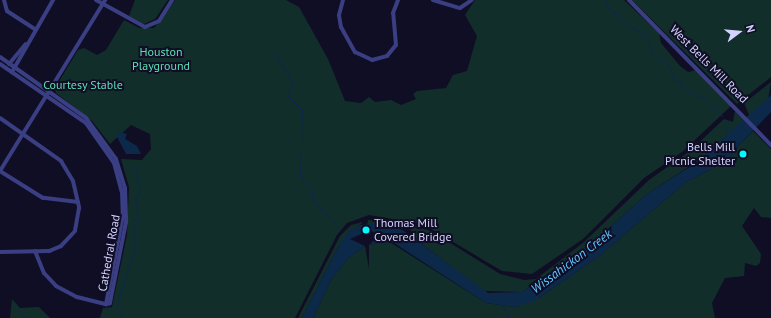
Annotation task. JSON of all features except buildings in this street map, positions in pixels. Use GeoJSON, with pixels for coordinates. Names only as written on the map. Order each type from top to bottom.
{"type":"FeatureCollection","features":[{"type":"Feature","properties":{"kind":"street"},"geometry":{"type":"LineString","coordinates":[[4,0],[4,6],[35,29]]}},
{"type":"Feature","properties":{"kind":"street"},"geometry":{"type":"LineString","coordinates":[[12,72],[35,29],[54,0]]}},
{"type":"Feature","properties":{"kind":"street"},"geometry":{"type":"LineString","coordinates":[[96,0],[104,2],[136,24],[148,27],[159,21],[172,0]]}},
{"type":"Feature","properties":{"kind":"street"},"geometry":{"type":"LineString","coordinates":[[343,0],[339,20],[353,50],[366,59],[381,59],[392,52],[397,42],[393,17],[398,0]]}},
{"type":"Feature","properties":{"kind":"street"},"geometry":{"type":"LineString","coordinates":[[433,0],[457,8],[468,5],[472,0]]}},
{"type":"Feature","properties":{"kind":"street","name":"West Bells Mill Road"},"geometry":{"type":"LineString","coordinates":[[629,0],[744,114],[771,145]]}},
{"type":"Feature","properties":{"kind":"street"},"geometry":{"type":"LineString","coordinates":[[78,202],[43,198],[0,171],[104,2]]}},
{"type":"Feature","properties":{"kind":"street"},"geometry":{"type":"LineString","coordinates":[[6,69],[27,43]]}},
{"type":"Feature","properties":{"kind":"street","name":"Cathedral Road"},"geometry":{"type":"LineString","coordinates":[[0,57],[50,90],[102,135],[124,181],[126,229],[110,303],[106,304]]}},
{"type":"Feature","properties":{"kind":"street","name":"Cathedral Road"},"geometry":{"type":"LineString","coordinates":[[0,64],[47,94],[97,135],[119,177],[122,223],[106,304]]}},
{"type":"Feature","properties":{"kind":"street"},"geometry":{"type":"LineString","coordinates":[[0,118],[61,161],[73,181],[78,202],[77,226],[70,238],[58,248],[35,251],[0,252]]}},
{"type":"Feature","properties":{"kind":"street"},"geometry":{"type":"LineString","coordinates":[[35,251],[44,272],[61,289],[106,304]]}},
{"type":"Feature","properties":{"kind":"green space"},"geometry":{"type":"Polygon","coordinates":[[[135,0],[168,0],[155,19],[144,24],[129,16],[135,0]]]}},
{"type":"Feature","properties":{"kind":"green space"},"geometry":{"type":"Polygon","coordinates":[[[175,0],[286,0],[299,7],[328,59],[345,101],[361,103],[369,97],[375,102],[391,100],[401,105],[416,99],[413,94],[417,91],[446,88],[453,75],[467,71],[477,36],[465,15],[475,0],[624,0],[659,33],[661,43],[680,66],[688,72],[696,70],[731,106],[682,152],[644,178],[583,239],[532,274],[502,271],[423,224],[369,215],[347,223],[337,235],[295,318],[100,318],[103,308],[112,307],[127,235],[129,187],[121,159],[142,160],[151,149],[150,134],[131,125],[110,144],[92,121],[56,93],[55,88],[78,50],[84,48],[97,55],[106,50],[124,20],[139,28],[154,28],[175,0]]]}},
{"type":"Feature","properties":{"kind":"green space"},"geometry":{"type":"Polygon","coordinates":[[[632,0],[771,0],[771,77],[737,104],[632,0]]]}},
{"type":"Feature","properties":{"kind":"green space"},"geometry":{"type":"Polygon","coordinates":[[[771,82],[768,100],[750,117],[744,103],[771,82]]]}},
{"type":"Feature","properties":{"kind":"green space"},"geometry":{"type":"Polygon","coordinates":[[[735,111],[745,121],[704,157],[647,194],[594,241],[522,292],[484,291],[414,238],[410,228],[411,225],[431,231],[500,274],[524,280],[536,279],[584,242],[649,180],[690,151],[724,119],[733,122],[735,111]]]}},
{"type":"Feature","properties":{"kind":"green space"},"geometry":{"type":"Polygon","coordinates":[[[753,131],[771,149],[771,218],[761,217],[754,208],[742,226],[761,254],[760,263],[756,266],[745,263],[744,276],[725,278],[712,303],[715,318],[313,318],[331,280],[348,258],[365,246],[369,269],[369,245],[388,241],[486,303],[516,307],[540,297],[598,257],[686,182],[729,160],[734,150],[753,131]]]}},
{"type":"Feature","properties":{"kind":"green space"},"geometry":{"type":"Polygon","coordinates":[[[368,220],[391,221],[407,227],[385,223],[367,225],[368,220]]]}},
{"type":"Feature","properties":{"kind":"green space"},"geometry":{"type":"Polygon","coordinates":[[[363,222],[339,246],[302,318],[298,318],[340,236],[351,225],[363,222]]]}},
{"type":"Feature","properties":{"kind":"green space"},"geometry":{"type":"Polygon","coordinates":[[[12,299],[20,308],[39,307],[50,318],[10,318],[12,299]]]}},
{"type":"Feature","properties":{"kind":"water","name":"Wissahickon Creek"},"geometry":{"type":"Polygon","coordinates":[[[771,95],[771,112],[734,150],[729,160],[686,182],[598,257],[534,301],[516,307],[486,303],[394,243],[388,241],[369,245],[379,236],[370,230],[350,239],[365,246],[348,258],[331,280],[313,318],[302,318],[339,246],[349,231],[361,225],[386,223],[404,231],[488,293],[522,292],[594,241],[647,194],[696,163],[771,95]]]}},
{"type":"Feature","properties":{"kind":"water"},"geometry":{"type":"Polygon","coordinates":[[[120,132],[127,134],[125,139],[137,146],[141,154],[126,154],[116,135],[120,132]]]}},
{"type":"Feature","properties":{"kind":"waterway"},"geometry":{"type":"LineString","coordinates":[[605,0],[608,7],[631,27],[645,34],[653,54],[667,63],[675,80],[691,93],[705,98],[722,116]]}},
{"type":"Feature","properties":{"kind":"waterway"},"geometry":{"type":"LineString","coordinates":[[274,52],[293,83],[288,96],[302,110],[300,176],[312,192],[312,199],[339,229]]}},
{"type":"Feature","properties":{"kind":"waterway"},"geometry":{"type":"LineString","coordinates":[[724,120],[727,133]]}},
{"type":"Feature","properties":{"kind":"waterway"},"geometry":{"type":"LineString","coordinates":[[122,318],[117,305],[136,243],[133,233],[139,219],[135,200],[140,192],[135,164]]}},
{"type":"Feature","properties":{"kind":"waterway"},"geometry":{"type":"LineString","coordinates":[[17,307],[25,318]]}},
{"type":"Feature","properties":{"kind":"waterway"},"geometry":{"type":"LineString","coordinates":[[504,307],[511,318]]}},
{"type":"Feature","properties":{"kind":"place","name":"Bells Mill Picnic Shelter"},"geometry":{"type":"Point","coordinates":[743,154]}},
{"type":"Feature","properties":{"kind":"place","name":"Thomas Mill Covered Bridge"},"geometry":{"type":"Point","coordinates":[366,230]}},
{"type":"Feature","properties":{"kind":"park label","name":"Houston Playground"},"geometry":{"type":"Point","coordinates":[161,59]}},
{"type":"Feature","properties":{"kind":"park label","name":"Courtesy Stable"},"geometry":{"type":"Point","coordinates":[83,85]}}]}
